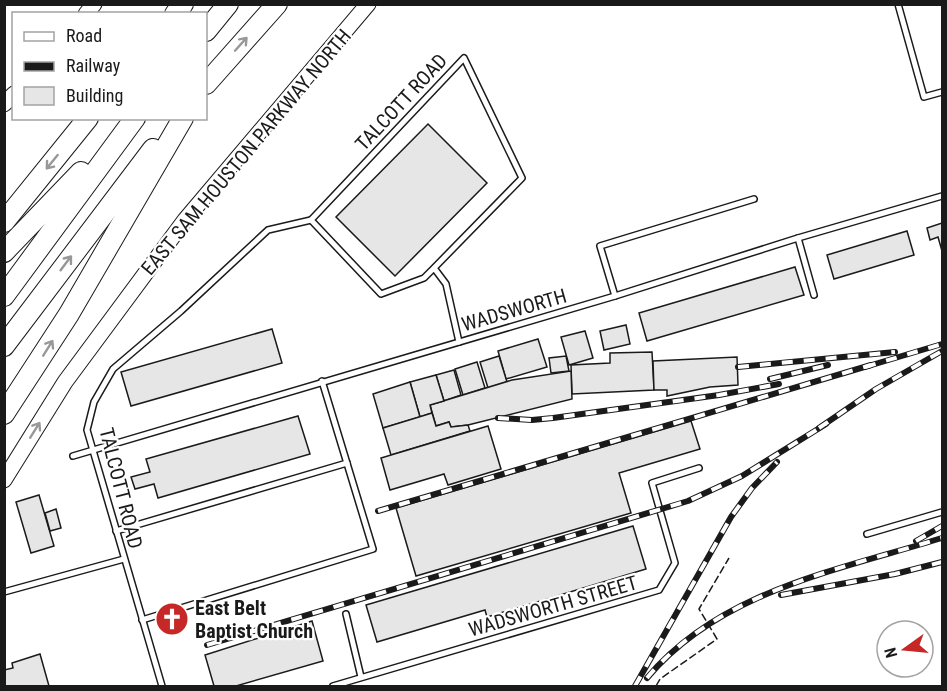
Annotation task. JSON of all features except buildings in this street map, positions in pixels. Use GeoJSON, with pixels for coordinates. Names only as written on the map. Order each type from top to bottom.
{"type":"FeatureCollection","features":[{"type":"Feature","properties":{"kind":"highway"},"geometry":{"type":"LineString","coordinates":[[207,29],[228,4]]}},
{"type":"Feature","properties":{"kind":"highway"},"geometry":{"type":"LineString","coordinates":[[207,83],[277,4]]}},
{"type":"Feature","properties":{"kind":"highway"},"geometry":{"type":"LineString","coordinates":[[9,216],[86,120]]}},
{"type":"Feature","properties":{"kind":"highway"},"geometry":{"type":"LineString","coordinates":[[4,252],[38,219],[127,120]]}},
{"type":"Feature","properties":{"kind":"highway"},"geometry":{"type":"LineString","coordinates":[[6,294],[134,120]]}},
{"type":"Feature","properties":{"kind":"highway"},"geometry":{"type":"LineString","coordinates":[[4,346],[176,120]]}},
{"type":"Feature","properties":{"kind":"highway"},"geometry":{"type":"LineString","coordinates":[[4,414],[69,314],[182,120]]}},
{"type":"Feature","properties":{"kind":"main road","name":"EAST SAM HOUSTON PARKWAY NORTH"},"geometry":{"type":"LineString","coordinates":[[4,480],[65,382],[185,220],[369,4]]}},
{"type":"Feature","properties":{"kind":"lane"},"geometry":{"type":"LineString","coordinates":[[898,4],[924,98],[942,92]]}},
{"type":"Feature","properties":{"kind":"lane","name":"TALCOTT ROAD"},"geometry":{"type":"LineString","coordinates":[[162,687],[87,430],[94,402],[113,369],[181,311],[268,230],[311,220],[464,58],[522,178],[434,268]]}},
{"type":"Feature","properties":{"kind":"lane","name":"WADSWORTH"},"geometry":{"type":"LineString","coordinates":[[73,456],[615,296],[798,238],[942,196]]}},
{"type":"Feature","properties":{"kind":"lane"},"geometry":{"type":"LineString","coordinates":[[615,296],[600,246],[754,199]]}},
{"type":"Feature","properties":{"kind":"lane"},"geometry":{"type":"LineString","coordinates":[[311,220],[381,294],[424,278],[434,268],[446,284],[459,342]]}},
{"type":"Feature","properties":{"kind":"lane"},"geometry":{"type":"LineString","coordinates":[[798,238],[814,296]]}},
{"type":"Feature","properties":{"kind":"lane"},"geometry":{"type":"LineString","coordinates":[[142,620],[373,549],[322,381]]}},
{"type":"Feature","properties":{"kind":"lane"},"geometry":{"type":"LineString","coordinates":[[116,531],[347,463]]}},
{"type":"Feature","properties":{"kind":"lane","name":"WADSWORTH STREET"},"geometry":{"type":"LineString","coordinates":[[333,687],[659,590],[675,563],[652,483],[699,468]]}},
{"type":"Feature","properties":{"kind":"lane"},"geometry":{"type":"LineString","coordinates":[[867,534],[942,512]]}},
{"type":"Feature","properties":{"kind":"lane"},"geometry":{"type":"LineString","coordinates":[[4,592],[124,559]]}},
{"type":"Feature","properties":{"kind":"lane"},"geometry":{"type":"LineString","coordinates":[[346,614],[362,677]]}},
{"type":"Feature","properties":{"kind":"railway"},"geometry":{"type":"LineString","coordinates":[[865,367],[942,344]]}},
{"type":"Feature","properties":{"kind":"railway"},"geometry":{"type":"LineString","coordinates":[[819,428],[876,389],[942,351]]}},
{"type":"Feature","properties":{"kind":"railway"},"geometry":{"type":"LineString","coordinates":[[738,367],[895,352]]}},
{"type":"Feature","properties":{"kind":"railway"},"geometry":{"type":"LineString","coordinates":[[770,379],[828,365]]}},
{"type":"Feature","properties":{"kind":"railway"},"geometry":{"type":"LineString","coordinates":[[378,511],[871,365]]}},
{"type":"Feature","properties":{"kind":"railway"},"geometry":{"type":"LineString","coordinates":[[498,418],[532,420],[553,418],[719,395],[779,384]]}},
{"type":"Feature","properties":{"kind":"railway"},"geometry":{"type":"LineString","coordinates":[[207,645],[688,501],[742,476],[826,424]]}},
{"type":"Feature","properties":{"kind":"railway"},"geometry":{"type":"LineString","coordinates":[[635,686],[731,517],[752,488],[777,462]]}},
{"type":"Feature","properties":{"kind":"railway"},"geometry":{"type":"LineString","coordinates":[[916,541],[942,526]]}},
{"type":"Feature","properties":{"kind":"railway"},"geometry":{"type":"LineString","coordinates":[[647,678],[676,648],[709,624],[745,604],[822,573],[942,538]]}},
{"type":"Feature","properties":{"kind":"railway"},"geometry":{"type":"LineString","coordinates":[[781,595],[895,574],[942,562]]}},
{"type":"Feature","properties":{"kind":"fence"},"geometry":{"type":"LineString","coordinates":[[656,686],[660,679],[717,639],[699,609],[729,558]]}},
{"type":"Feature","properties":{"kind":"place","name":"East Belt Baptist Church"},"geometry":{"type":"Point","coordinates":[172,619]}}]}
